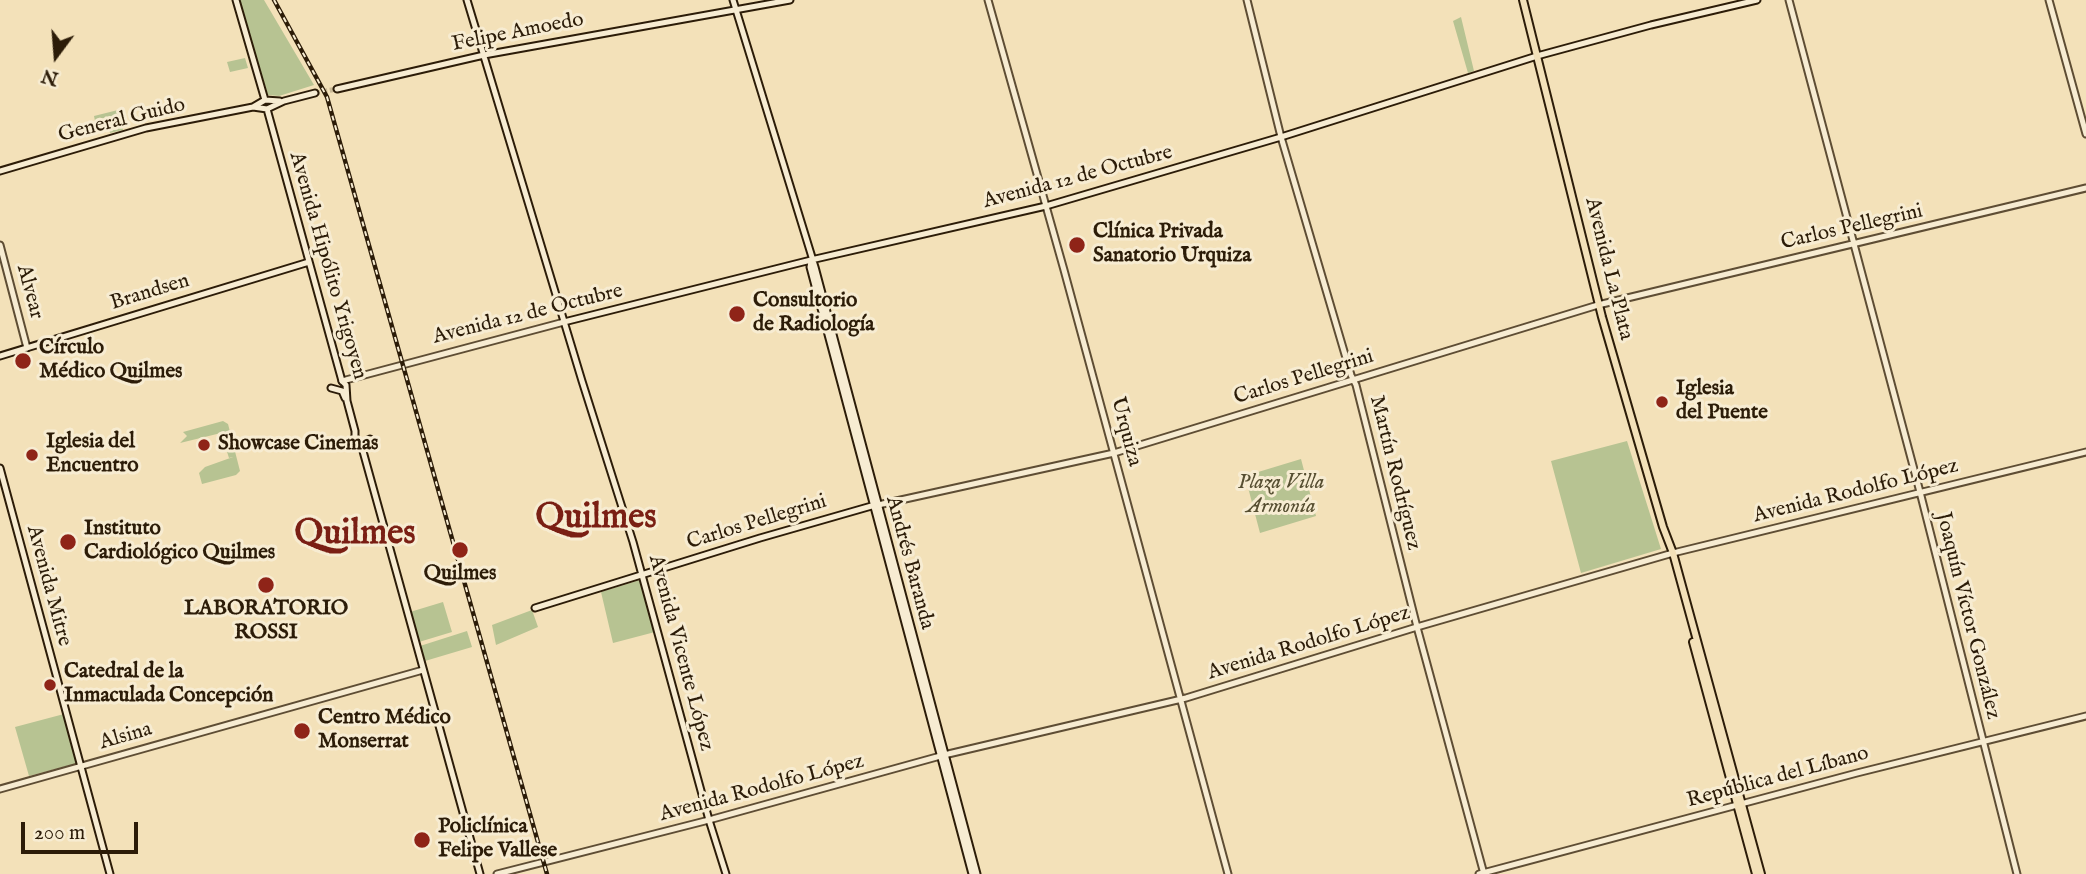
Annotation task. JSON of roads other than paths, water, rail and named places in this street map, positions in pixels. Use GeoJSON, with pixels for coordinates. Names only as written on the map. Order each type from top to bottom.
{"type":"FeatureCollection","features":[{"type":"Feature","properties":{"kind":"main road","name":"Avenida La Plata"},"geometry":{"type":"LineString","coordinates":[[1522,0],[1598,306],[1671,554],[1756,874]]}},
{"type":"Feature","properties":{"kind":"main road","name":"Avenida La Plata"},"geometry":{"type":"LineString","coordinates":[[1739,804],[1761,874]]}},
{"type":"Feature","properties":{"kind":"street"},"geometry":{"type":"LineString","coordinates":[[236,0],[265,100],[284,101]]}},
{"type":"Feature","properties":{"kind":"street","name":"Avenida Vicente López"},"geometry":{"type":"LineString","coordinates":[[467,0],[643,575],[726,874]]}},
{"type":"Feature","properties":{"kind":"street","name":"Andrés Baranda"},"geometry":{"type":"LineString","coordinates":[[733,0],[783,158],[974,874]]}},
{"type":"Feature","properties":{"kind":"street","name":"Felipe Amoedo"},"geometry":{"type":"LineString","coordinates":[[337,89],[484,55],[790,0]]}},
{"type":"Feature","properties":{"kind":"street","name":"Urquiza"},"geometry":{"type":"LineString","coordinates":[[988,0],[1228,874]]}},
{"type":"Feature","properties":{"kind":"street","name":"Martín Rodríguez"},"geometry":{"type":"LineString","coordinates":[[1247,0],[1281,137],[1353,380],[1482,873]]}},
{"type":"Feature","properties":{"kind":"street","name":"Avenida 12 de Octubre"},"geometry":{"type":"LineString","coordinates":[[347,401],[342,391],[331,388],[342,381],[564,322],[811,260],[1046,206],[1281,137],[1538,56],[1757,0]]}},
{"type":"Feature","properties":{"kind":"street","name":"Joaquín Víctor González"},"geometry":{"type":"LineString","coordinates":[[1789,0],[1920,492],[2017,874]]}},
{"type":"Feature","properties":{"kind":"street"},"geometry":{"type":"LineString","coordinates":[[2049,0],[2086,134]]}},
{"type":"Feature","properties":{"kind":"street"},"geometry":{"type":"LineString","coordinates":[[267,109],[284,101],[315,93]]}},
{"type":"Feature","properties":{"kind":"street","name":"General Guido"},"geometry":{"type":"LineString","coordinates":[[0,171],[146,128],[253,107],[265,100]]}},
{"type":"Feature","properties":{"kind":"street","name":"General Guido"},"geometry":{"type":"LineString","coordinates":[[253,107],[267,109]]}},
{"type":"Feature","properties":{"kind":"street","name":"Avenida Hipólito Yrigoyen"},"geometry":{"type":"LineString","coordinates":[[267,109],[342,381],[346,385],[355,431]]}},
{"type":"Feature","properties":{"kind":"street","name":"Carlos Pellegrini"},"geometry":{"type":"LineString","coordinates":[[535,608],[876,505],[1114,453],[1598,306],[2086,188]]}},
{"type":"Feature","properties":{"kind":"street","name":"Alvear"},"geometry":{"type":"LineString","coordinates":[[0,245],[27,348]]}},
{"type":"Feature","properties":{"kind":"street","name":"Brandsen"},"geometry":{"type":"LineString","coordinates":[[0,356],[309,262]]}},
{"type":"Feature","properties":{"kind":"street"},"geometry":{"type":"LineString","coordinates":[[355,431],[362,437],[370,439],[349,445],[355,439],[355,431]]}},
{"type":"Feature","properties":{"kind":"street"},"geometry":{"type":"LineString","coordinates":[[360,444],[480,874]]}},
{"type":"Feature","properties":{"kind":"street","name":"Avenida Rodolfo López"},"geometry":{"type":"LineString","coordinates":[[497,874],[709,820],[942,756],[1182,699],[1417,627],[1671,554],[2086,452]]}},
{"type":"Feature","properties":{"kind":"street","name":"Avenida Mitre"},"geometry":{"type":"LineString","coordinates":[[0,468],[110,874]]}},
{"type":"Feature","properties":{"kind":"street","name":"Alsina"},"geometry":{"type":"LineString","coordinates":[[0,789],[423,670]]}},
{"type":"Feature","properties":{"kind":"street","name":"República del Líbano"},"geometry":{"type":"LineString","coordinates":[[1482,873],[1739,804],[2086,716]]}},
{"type":"Feature","properties":{"kind":"tunnel"},"geometry":{"type":"LineString","coordinates":[[315,93],[337,89]]}},
{"type":"Feature","properties":{"kind":"railway"},"geometry":{"type":"LineString","coordinates":[[274,0],[327,97],[547,874]]}},
{"type":"Feature","properties":{"kind":"place","name":"Clínica Privada Sanatorio Urquiza"},"geometry":{"type":"Point","coordinates":[1077,245]}},
{"type":"Feature","properties":{"kind":"place","name":"Consultorio de Radiología"},"geometry":{"type":"Point","coordinates":[737,314]}},
{"type":"Feature","properties":{"kind":"place","name":"Círculo Médico Quilmes"},"geometry":{"type":"Point","coordinates":[23,361]}},
{"type":"Feature","properties":{"kind":"place","name":"Iglesia del Puente"},"geometry":{"type":"Point","coordinates":[1662,402]}},
{"type":"Feature","properties":{"kind":"place","name":"Showcase Cinemas"},"geometry":{"type":"Point","coordinates":[204,445]}},
{"type":"Feature","properties":{"kind":"place","name":"Iglesia del Encuentro"},"geometry":{"type":"Point","coordinates":[32,455]}},
{"type":"Feature","properties":{"kind":"place","name":"Instituto Cardiológico Quilmes"},"geometry":{"type":"Point","coordinates":[68,542]}},
{"type":"Feature","properties":{"kind":"place","name":"Quilmes"},"geometry":{"type":"Point","coordinates":[460,550]}},
{"type":"Feature","properties":{"kind":"place","name":"LABORATORIO ROSSI"},"geometry":{"type":"Point","coordinates":[266,585]}},
{"type":"Feature","properties":{"kind":"place","name":"Catedral de la Inmaculada Concepción"},"geometry":{"type":"Point","coordinates":[50,685]}},
{"type":"Feature","properties":{"kind":"place","name":"Centro Médico Monserrat"},"geometry":{"type":"Point","coordinates":[302,731]}},
{"type":"Feature","properties":{"kind":"place","name":"Policlínica Felipe Vallese"},"geometry":{"type":"Point","coordinates":[422,840]}},
{"type":"Feature","properties":{"kind":"district","name":"Quilmes"},"geometry":{"type":"Point","coordinates":[596,520]}},
{"type":"Feature","properties":{"kind":"district","name":"Quilmes"},"geometry":{"type":"Point","coordinates":[355,536]}},
{"type":"Feature","properties":{"kind":"park label","name":"Plaza Villa Armonía"},"geometry":{"type":"Point","coordinates":[1281,496]}}]}
